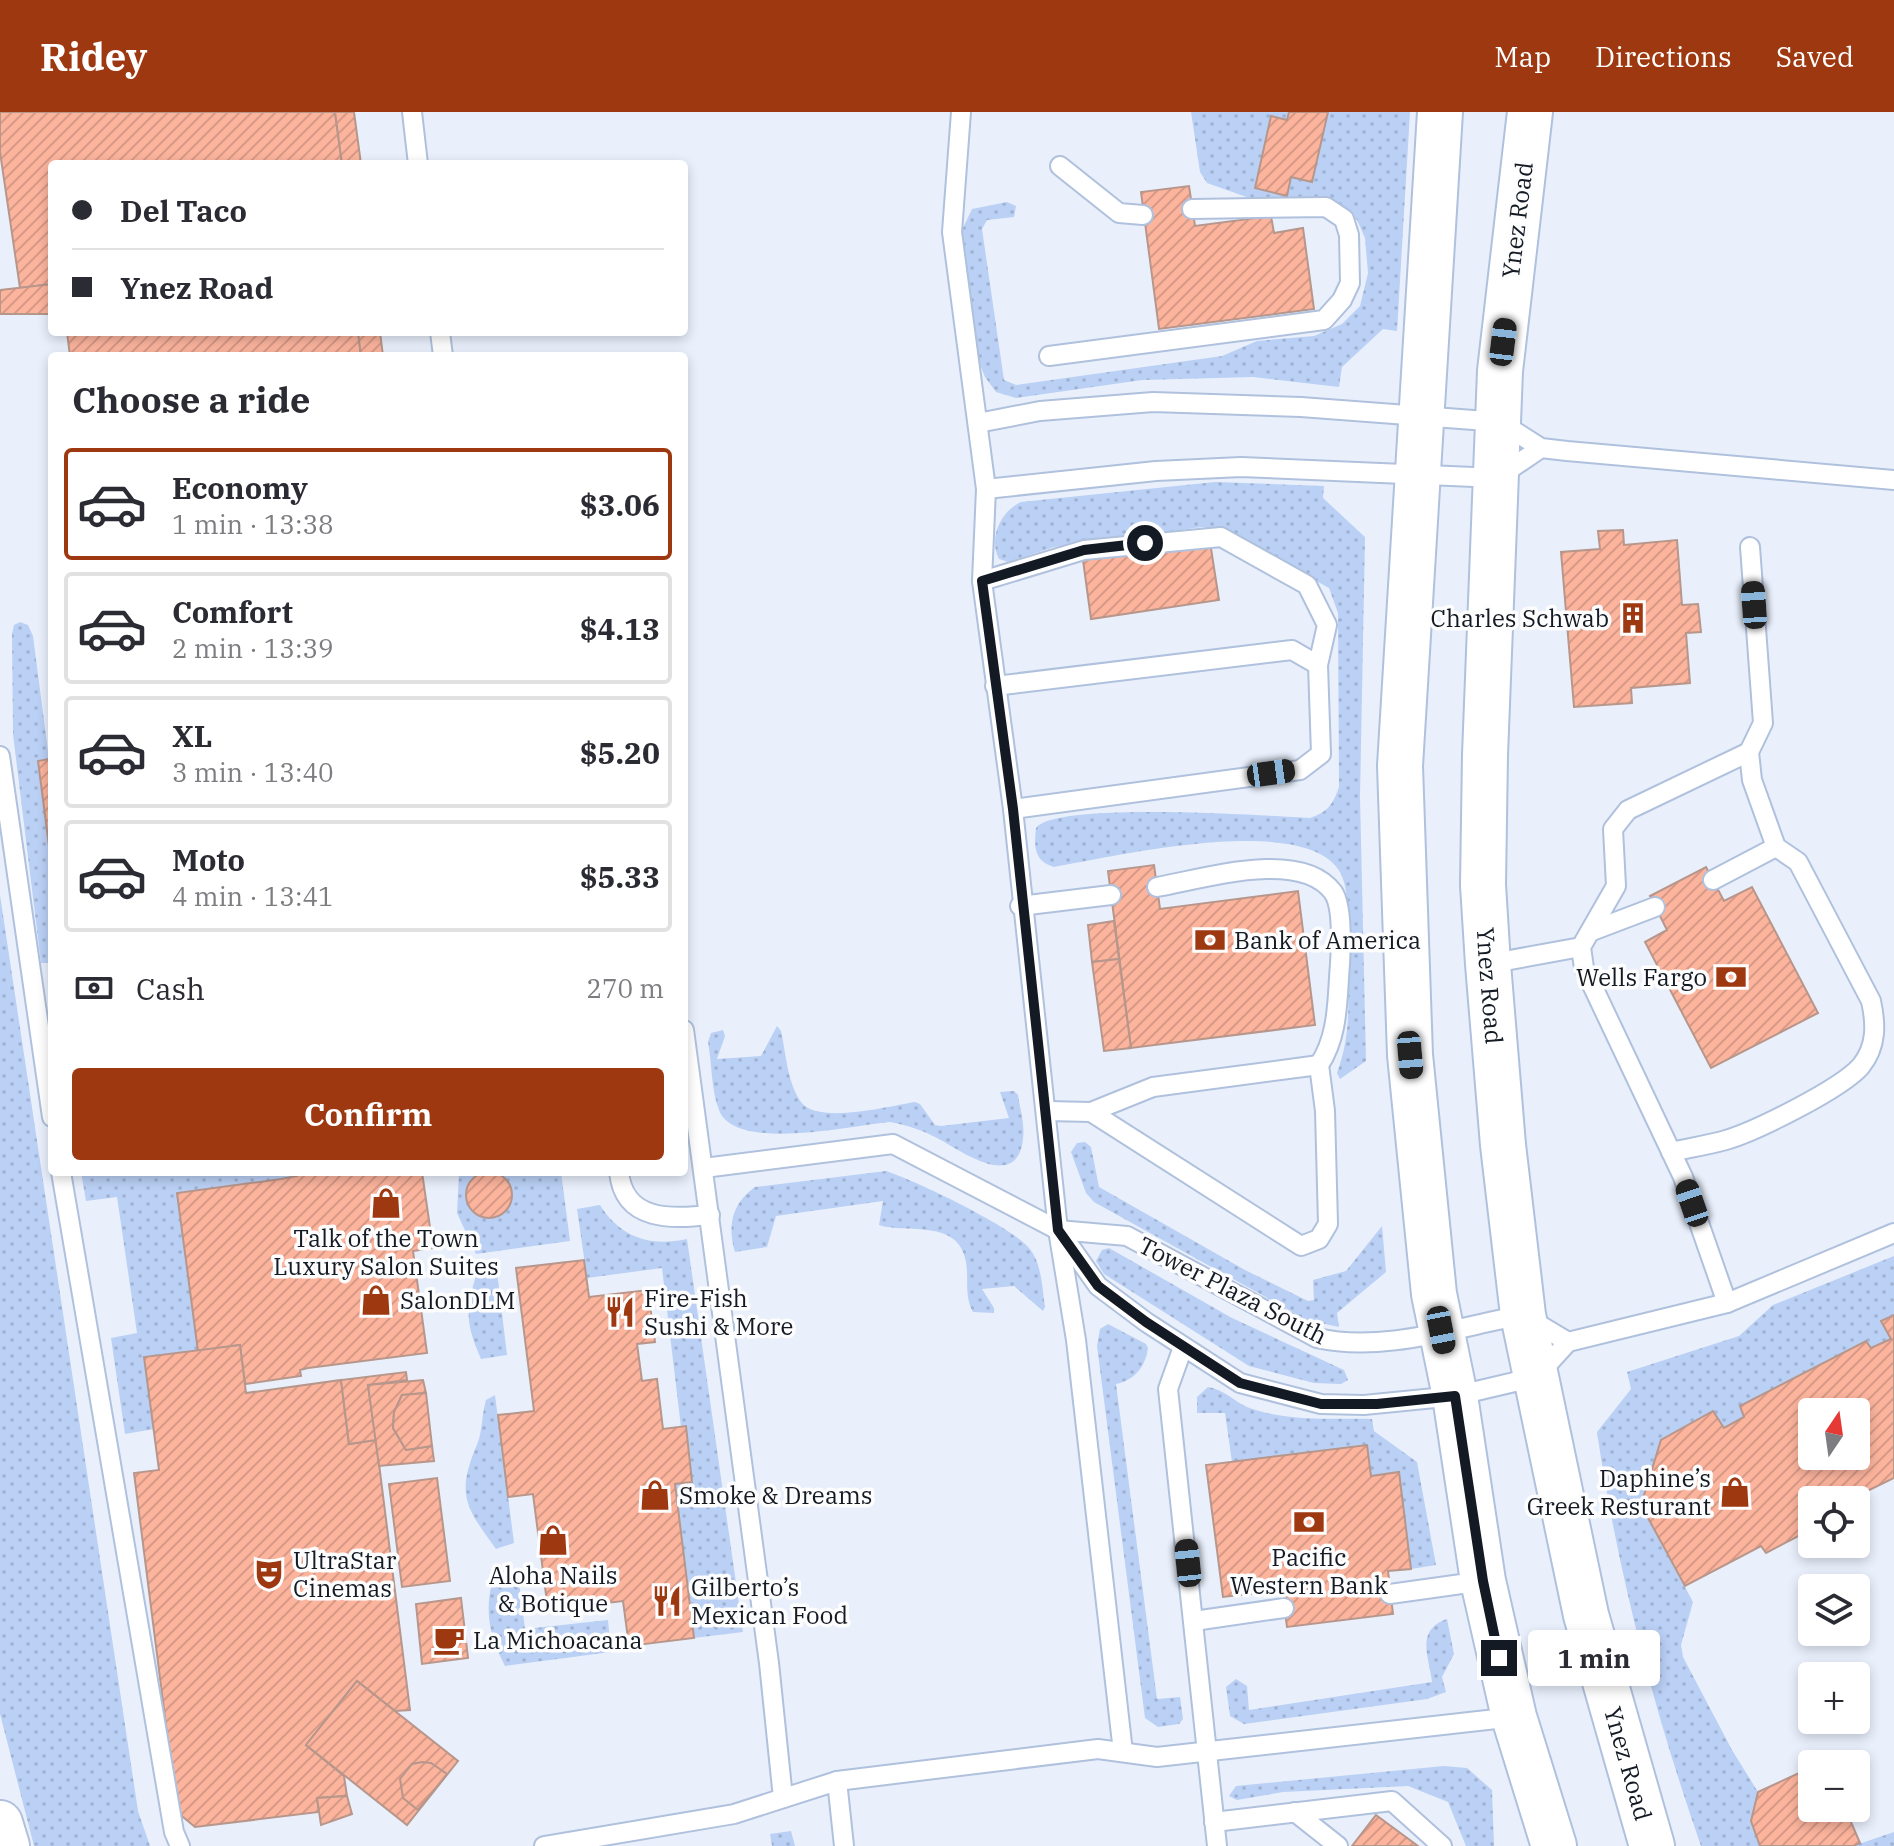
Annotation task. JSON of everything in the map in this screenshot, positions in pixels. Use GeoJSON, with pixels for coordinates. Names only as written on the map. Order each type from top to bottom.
{"type":"FeatureCollection","features":[{"type":"Feature","properties":{"kind":"main road"},"geometry":{"type":"LineString","coordinates":[[1440,112],[1400,766],[1402,887],[1413,1087],[1431,1276],[1455,1396],[1483,1581],[1514,1717],[1554,1846]]}},
{"type":"Feature","properties":{"kind":"main road","name":"Ynez Road"},"geometry":{"type":"LineString","coordinates":[[1530,112],[1500,371],[1485,755],[1483,885],[1488,964],[1503,1145],[1523,1315],[1586,1615],[1652,1846]]}},
{"type":"Feature","properties":{"kind":"main road"},"geometry":{"type":"LineString","coordinates":[[0,1823],[7,1846]]}},
{"type":"Feature","properties":{"kind":"lane"},"geometry":{"type":"LineString","coordinates":[[412,112],[418,160]]}},
{"type":"Feature","properties":{"kind":"lane"},"geometry":{"type":"LineString","coordinates":[[961,112],[952,232],[986,489],[982,581],[1013,809],[1020,906],[1047,1111],[1058,1230],[1071,1303],[1123,1752]]}},
{"type":"Feature","properties":{"kind":"lane"},"geometry":{"type":"LineString","coordinates":[[1060,166],[1119,213],[1143,215]]}},
{"type":"Feature","properties":{"kind":"lane"},"geometry":{"type":"LineString","coordinates":[[1049,356],[1324,320],[1342,300],[1350,283],[1349,235],[1344,219],[1326,207],[1192,209]]}},
{"type":"Feature","properties":{"kind":"lane"},"geometry":{"type":"LineString","coordinates":[[978,423],[1040,411],[1153,402],[1301,407],[1500,422],[1541,448],[1894,480]]}},
{"type":"Feature","properties":{"kind":"lane"},"geometry":{"type":"LineString","coordinates":[[986,489],[1156,471],[1241,467],[1497,478],[1541,448]]}},
{"type":"Feature","properties":{"kind":"lane"},"geometry":{"type":"LineString","coordinates":[[982,581],[1084,550],[1221,537],[1307,585],[1327,625],[1318,665],[1321,754],[1300,770],[1013,809]]}},
{"type":"Feature","properties":{"kind":"lane"},"geometry":{"type":"LineString","coordinates":[[1671,1152],[1728,1140],[1805,1103],[1861,1065],[1871,1046],[1876,1025],[1871,1001],[1798,862],[1776,847],[1752,780],[1749,752],[1763,723],[1750,547]]}},
{"type":"Feature","properties":{"kind":"lane"},"geometry":{"type":"LineString","coordinates":[[995,686],[1292,650],[1318,665]]}},
{"type":"Feature","properties":{"kind":"lane"},"geometry":{"type":"LineString","coordinates":[[1727,1303],[1671,1152],[1584,968],[1581,947],[1616,886],[1613,829],[1628,810],[1749,752]]}},
{"type":"Feature","properties":{"kind":"lane"},"geometry":{"type":"LineString","coordinates":[[0,756],[48,1089]]}},
{"type":"Feature","properties":{"kind":"lane"},"geometry":{"type":"LineString","coordinates":[[1713,880],[1776,847]]}},
{"type":"Feature","properties":{"kind":"lane"},"geometry":{"type":"LineString","coordinates":[[1091,1112],[1301,1246],[1319,1239],[1328,1224],[1325,1111],[1319,1065],[1329,1050],[1335,1025],[1342,936],[1334,893],[1309,872],[1275,867],[1157,887]]}},
{"type":"Feature","properties":{"kind":"lane"},"geometry":{"type":"LineString","coordinates":[[1020,906],[1111,895]]}},
{"type":"Feature","properties":{"kind":"lane"},"geometry":{"type":"LineString","coordinates":[[1592,931],[1655,907]]}},
{"type":"Feature","properties":{"kind":"lane"},"geometry":{"type":"LineString","coordinates":[[1488,964],[1581,947]]}},
{"type":"Feature","properties":{"kind":"lane"},"geometry":{"type":"LineString","coordinates":[[1047,1111],[1091,1112],[1153,1087],[1319,1065]]}},
{"type":"Feature","properties":{"kind":"lane"},"geometry":{"type":"LineString","coordinates":[[688,1087],[690,1116],[704,1168],[769,1663],[783,1798]]}},
{"type":"Feature","properties":{"kind":"lane"},"geometry":{"type":"LineString","coordinates":[[704,1168],[893,1144],[1058,1230],[1098,1286],[1183,1347],[1240,1383],[1321,1404],[1377,1404],[1455,1396],[1536,1377],[1568,1342],[1727,1303],[1894,1233]]}},
{"type":"Feature","properties":{"kind":"lane"},"geometry":{"type":"LineString","coordinates":[[62,1176],[174,1832],[180,1846]]}},
{"type":"Feature","properties":{"kind":"lane"},"geometry":{"type":"LineString","coordinates":[[620,1176],[626,1196],[638,1209],[653,1216],[670,1219],[710,1215]]}},
{"type":"Feature","properties":{"kind":"lane","name":"Tower Plaza South"},"geometry":{"type":"LineString","coordinates":[[1058,1230],[1127,1236],[1317,1338],[1341,1343],[1374,1343],[1523,1315]]}},
{"type":"Feature","properties":{"kind":"lane"},"geometry":{"type":"LineString","coordinates":[[1071,1303],[1098,1286]]}},
{"type":"Feature","properties":{"kind":"lane"},"geometry":{"type":"LineString","coordinates":[[1523,1315],[1568,1342]]}},
{"type":"Feature","properties":{"kind":"lane"},"geometry":{"type":"LineString","coordinates":[[1183,1347],[1168,1389],[1217,1846]]}},
{"type":"Feature","properties":{"kind":"lane"},"geometry":{"type":"LineString","coordinates":[[1390,1594],[1483,1581]]}},
{"type":"Feature","properties":{"kind":"lane"},"geometry":{"type":"LineString","coordinates":[[1194,1621],[1284,1608]]}},
{"type":"Feature","properties":{"kind":"lane"},"geometry":{"type":"LineString","coordinates":[[544,1846],[734,1814],[837,1781],[1083,1751],[1157,1757],[1514,1717]]}},
{"type":"Feature","properties":{"kind":"lane"},"geometry":{"type":"LineString","coordinates":[[837,1781],[844,1846]]}},
{"type":"Feature","properties":{"kind":"lane"},"geometry":{"type":"LineString","coordinates":[[1214,1822],[1392,1801],[1442,1846]]}},
{"type":"Feature","properties":{"kind":"lane"},"geometry":{"type":"LineString","coordinates":[[1295,1812],[1338,1846]]}},
{"type":"Feature","properties":{"kind":"shaded area"},"geometry":{"type":"Polygon","coordinates":[[[1191,112],[1410,112],[1397,331],[1383,329],[1342,367],[1339,387],[1253,377],[1142,380],[1016,398],[996,392],[985,377],[976,354],[961,232],[972,209],[1007,202],[1016,206],[1014,217],[987,220],[982,229],[1004,380],[1016,385],[1222,356],[1257,341],[1314,336],[1342,324],[1360,306],[1368,273],[1365,238],[1357,220],[1344,207],[1317,199],[1255,200],[1207,183],[1200,172],[1191,112]]]}},
{"type":"Feature","properties":{"kind":"shaded area"},"geometry":{"type":"Polygon","coordinates":[[[1215,482],[1324,486],[1323,498],[1365,537],[1360,797],[1366,1061],[1340,1079],[1337,1073],[1348,1011],[1345,886],[1338,869],[1317,852],[1285,844],[1247,841],[1204,843],[1054,867],[1042,861],[1036,847],[1036,828],[1052,820],[1081,815],[1165,812],[1310,818],[1326,810],[1334,798],[1339,787],[1338,613],[1329,588],[1233,535],[1202,527],[1054,547],[1008,562],[999,559],[996,551],[996,534],[1002,518],[1021,502],[1215,482]]]}},
{"type":"Feature","properties":{"kind":"shaded area"},"geometry":{"type":"Polygon","coordinates":[[[20,622],[28,625],[33,636],[48,751],[48,759],[38,762],[48,838],[48,963],[41,963],[13,734],[14,625],[20,622]]]}},
{"type":"Feature","properties":{"kind":"shaded area"},"geometry":{"type":"Polygon","coordinates":[[[0,895],[138,1811],[150,1846],[34,1846],[0,1714],[0,895]]]}},
{"type":"Feature","properties":{"kind":"shaded area"},"geometry":{"type":"Polygon","coordinates":[[[777,1026],[781,1031],[796,1094],[810,1109],[855,1112],[915,1102],[920,1104],[935,1125],[941,1126],[1009,1118],[1000,1092],[1014,1091],[1018,1095],[1023,1128],[1019,1155],[1010,1163],[999,1166],[986,1163],[926,1133],[890,1122],[797,1133],[747,1130],[729,1123],[719,1110],[714,1094],[708,1042],[711,1033],[723,1030],[725,1036],[717,1059],[761,1056],[777,1026]]]}},
{"type":"Feature","properties":{"kind":"shaded area"},"geometry":{"type":"Polygon","coordinates":[[[1085,1142],[1091,1147],[1099,1187],[1245,1270],[1308,1301],[1314,1300],[1313,1280],[1346,1271],[1382,1226],[1386,1272],[1337,1313],[1339,1327],[1307,1320],[1094,1202],[1086,1193],[1071,1152],[1077,1143],[1085,1142]]]}},
{"type":"Feature","properties":{"kind":"shaded area"},"geometry":{"type":"Polygon","coordinates":[[[886,1171],[961,1205],[1019,1239],[1037,1261],[1045,1307],[1043,1311],[1014,1286],[982,1289],[994,1313],[973,1312],[961,1248],[943,1233],[879,1225],[883,1201],[776,1216],[767,1247],[735,1252],[733,1216],[741,1200],[755,1187],[886,1171]]]}},
{"type":"Feature","properties":{"kind":"shaded area"},"geometry":{"type":"Polygon","coordinates":[[[82,1176],[295,1176],[154,1429],[125,1434],[111,1338],[137,1333],[117,1197],[86,1201],[82,1176]]]}},
{"type":"Feature","properties":{"kind":"shaded area"},"geometry":{"type":"Polygon","coordinates":[[[459,1176],[562,1176],[570,1241],[476,1254],[457,1213],[459,1176]]]}},
{"type":"Feature","properties":{"kind":"shaded area"},"geometry":{"type":"Polygon","coordinates":[[[600,1205],[617,1225],[638,1237],[661,1242],[687,1239],[743,1632],[694,1638],[675,1484],[692,1481],[686,1427],[681,1427],[662,1268],[587,1278],[577,1209],[600,1205]]]}},
{"type":"Feature","properties":{"kind":"shaded area"},"geometry":{"type":"Polygon","coordinates":[[[1109,1248],[1232,1318],[1344,1370],[1348,1380],[1341,1384],[1314,1383],[1249,1366],[1104,1274],[1096,1261],[1102,1250],[1109,1248]]]}},
{"type":"Feature","properties":{"kind":"shaded area"},"geometry":{"type":"Polygon","coordinates":[[[1894,1256],[1894,1315],[1881,1322],[1891,1339],[1871,1348],[1865,1341],[1740,1406],[1744,1417],[1724,1428],[1713,1411],[1661,1439],[1641,1505],[1693,1602],[1681,1645],[1683,1657],[1758,1792],[1751,1821],[1760,1846],[1701,1846],[1639,1642],[1597,1432],[1631,1389],[1627,1372],[1739,1336],[1773,1305],[1894,1256]]]}},
{"type":"Feature","properties":{"kind":"shaded area"},"geometry":{"type":"Polygon","coordinates":[[[497,1272],[507,1355],[481,1359],[470,1327],[470,1299],[476,1276],[497,1272]]]}},
{"type":"Feature","properties":{"kind":"shaded area"},"geometry":{"type":"Polygon","coordinates":[[[1108,1324],[1146,1344],[1148,1348],[1138,1372],[1116,1384],[1157,1699],[1180,1697],[1183,1719],[1179,1724],[1158,1727],[1145,1718],[1097,1346],[1100,1329],[1108,1324]]]}},
{"type":"Feature","properties":{"kind":"shaded area"},"geometry":{"type":"Polygon","coordinates":[[[1208,1387],[1247,1407],[1277,1415],[1372,1419],[1374,1431],[1417,1462],[1436,1565],[1411,1569],[1398,1472],[1371,1476],[1367,1445],[1232,1462],[1225,1413],[1197,1413],[1197,1397],[1208,1387]]]}},
{"type":"Feature","properties":{"kind":"shaded area"},"geometry":{"type":"Polygon","coordinates":[[[495,1395],[514,1543],[496,1549],[470,1510],[466,1487],[486,1400],[495,1395]]]}},
{"type":"Feature","properties":{"kind":"shaded area"},"geometry":{"type":"Polygon","coordinates":[[[496,1570],[518,1574],[525,1629],[608,1620],[611,1652],[505,1666],[489,1620],[496,1570]]]}},
{"type":"Feature","properties":{"kind":"shaded area"},"geometry":{"type":"Polygon","coordinates":[[[1447,1619],[1454,1654],[1442,1677],[1446,1692],[1427,1699],[1244,1724],[1230,1716],[1226,1687],[1236,1679],[1247,1686],[1249,1710],[1432,1682],[1427,1637],[1437,1624],[1447,1619]]]}},
{"type":"Feature","properties":{"kind":"shaded area"},"geometry":{"type":"Polygon","coordinates":[[[1444,1766],[1467,1768],[1492,1790],[1494,1846],[1466,1846],[1448,1802],[1408,1786],[1283,1792],[1237,1800],[1229,1796],[1236,1786],[1444,1766]]]}},
{"type":"Feature","properties":{"kind":"shaded area"},"geometry":{"type":"Polygon","coordinates":[[[791,1831],[795,1846],[772,1846],[770,1834],[791,1831]]]}},
{"type":"Feature","properties":{"kind":"shaded area"},"geometry":{"type":"Polygon","coordinates":[[[1894,1832],[1894,1846],[1853,1846],[1894,1832]]]}},
{"type":"Feature","properties":{"kind":"building"},"geometry":{"type":"Polygon","coordinates":[[[0,112],[335,112],[341,160],[48,160],[48,284],[20,288],[0,152],[0,112]]]}},
{"type":"Feature","properties":{"kind":"building"},"geometry":{"type":"Polygon","coordinates":[[[335,112],[354,112],[360,160],[341,160],[335,112]]]}},
{"type":"Feature","properties":{"kind":"building"},"geometry":{"type":"Polygon","coordinates":[[[1289,112],[1328,112],[1312,182],[1291,177],[1287,196],[1255,188],[1271,116],[1287,120],[1289,112]]]}},
{"type":"Feature","properties":{"kind":"building"},"geometry":{"type":"Polygon","coordinates":[[[1189,186],[1195,226],[1271,216],[1274,233],[1303,228],[1314,309],[1159,329],[1141,192],[1189,186]]]}},
{"type":"Feature","properties":{"kind":"building"},"geometry":{"type":"Polygon","coordinates":[[[48,284],[48,314],[0,314],[0,290],[48,284]]]}},
{"type":"Feature","properties":{"kind":"building"},"geometry":{"type":"Polygon","coordinates":[[[68,336],[358,336],[360,352],[70,352],[68,336]]]}},
{"type":"Feature","properties":{"kind":"building"},"geometry":{"type":"Polygon","coordinates":[[[358,336],[380,336],[382,352],[360,352],[358,336]]]}},
{"type":"Feature","properties":{"kind":"building","name":"Charles Schwab"},"geometry":{"type":"Polygon","coordinates":[[[1623,530],[1624,545],[1677,540],[1682,605],[1698,604],[1701,632],[1686,633],[1690,683],[1631,688],[1632,703],[1574,707],[1561,552],[1600,549],[1598,531],[1623,530]]]}},
{"type":"Feature","properties":{"kind":"building"},"geometry":{"type":"Polygon","coordinates":[[[1210,542],[1219,600],[1091,619],[1083,560],[1210,542]]]}},
{"type":"Feature","properties":{"kind":"building"},"geometry":{"type":"Polygon","coordinates":[[[48,760],[48,838],[38,761],[48,760]]]}},
{"type":"Feature","properties":{"kind":"building","name":"Bank of America"},"geometry":{"type":"Polygon","coordinates":[[[1154,865],[1160,909],[1298,891],[1315,1025],[1131,1048],[1108,871],[1154,865]]]}},
{"type":"Feature","properties":{"kind":"building","name":"Wells Fargo"},"geometry":{"type":"Polygon","coordinates":[[[1706,867],[1724,901],[1752,887],[1818,1013],[1711,1068],[1645,942],[1667,930],[1650,896],[1706,867]]]}},
{"type":"Feature","properties":{"kind":"building"},"geometry":{"type":"Polygon","coordinates":[[[1114,921],[1119,959],[1092,962],[1088,925],[1114,921]]]}},
{"type":"Feature","properties":{"kind":"building"},"geometry":{"type":"Polygon","coordinates":[[[1119,959],[1131,1048],[1104,1051],[1092,962],[1119,959]]]}},
{"type":"Feature","properties":{"kind":"building"},"geometry":{"type":"Polygon","coordinates":[[[297,1176],[423,1176],[433,1248],[413,1251],[427,1353],[308,1368],[300,1370],[301,1376],[245,1384],[240,1345],[198,1351],[177,1193],[297,1176]]]}},
{"type":"Feature","properties":{"kind":"building"},"geometry":{"type":"Polygon","coordinates":[[[477,1176],[501,1176],[510,1186],[510,1204],[498,1216],[480,1216],[468,1204],[468,1186],[477,1176]]]}},
{"type":"Feature","properties":{"kind":"building"},"geometry":{"type":"Polygon","coordinates":[[[584,1260],[589,1297],[648,1290],[655,1342],[637,1344],[642,1381],[657,1379],[663,1429],[686,1426],[692,1482],[675,1484],[694,1638],[629,1646],[623,1601],[548,1610],[533,1494],[508,1497],[498,1415],[534,1411],[516,1268],[584,1260]]]}},
{"type":"Feature","properties":{"kind":"building"},"geometry":{"type":"Polygon","coordinates":[[[1894,1315],[1894,1478],[1870,1490],[1870,1486],[1798,1486],[1798,1536],[1766,1553],[1761,1546],[1685,1586],[1641,1505],[1661,1440],[1713,1411],[1724,1428],[1744,1417],[1740,1406],[1866,1341],[1871,1348],[1891,1339],[1881,1321],[1894,1315]]]}},
{"type":"Feature","properties":{"kind":"building","name":"UltraStar Cinemas"},"geometry":{"type":"Polygon","coordinates":[[[240,1345],[246,1393],[341,1380],[349,1444],[376,1440],[410,1710],[395,1711],[357,1681],[306,1745],[344,1776],[347,1796],[317,1798],[319,1812],[195,1827],[177,1812],[134,1473],[159,1470],[144,1357],[240,1345]]]}},
{"type":"Feature","properties":{"kind":"building"},"geometry":{"type":"Polygon","coordinates":[[[406,1372],[407,1380],[368,1385],[376,1440],[349,1444],[341,1380],[406,1372]]]}},
{"type":"Feature","properties":{"kind":"building"},"geometry":{"type":"Polygon","coordinates":[[[423,1380],[426,1393],[402,1395],[394,1412],[393,1428],[406,1450],[432,1446],[434,1461],[379,1466],[368,1385],[423,1380]]]}},
{"type":"Feature","properties":{"kind":"building"},"geometry":{"type":"Polygon","coordinates":[[[426,1393],[432,1446],[406,1450],[393,1428],[394,1412],[402,1395],[426,1393]]]}},
{"type":"Feature","properties":{"kind":"building","name":"Pacific Western Bank"},"geometry":{"type":"Polygon","coordinates":[[[1367,1445],[1371,1476],[1399,1472],[1411,1569],[1388,1571],[1393,1614],[1287,1627],[1282,1590],[1223,1597],[1206,1465],[1367,1445]]]}},
{"type":"Feature","properties":{"kind":"building"},"geometry":{"type":"Polygon","coordinates":[[[437,1478],[450,1581],[402,1587],[389,1484],[437,1478]]]}},
{"type":"Feature","properties":{"kind":"building"},"geometry":{"type":"Polygon","coordinates":[[[461,1598],[468,1658],[422,1664],[416,1604],[461,1598]]]}},
{"type":"Feature","properties":{"kind":"building"},"geometry":{"type":"Polygon","coordinates":[[[357,1681],[458,1761],[407,1825],[306,1745],[357,1681]]]}},
{"type":"Feature","properties":{"kind":"building"},"geometry":{"type":"Polygon","coordinates":[[[431,1763],[447,1774],[418,1810],[403,1798],[400,1779],[412,1764],[431,1763]]]}},
{"type":"Feature","properties":{"kind":"building"},"geometry":{"type":"Polygon","coordinates":[[[1798,1773],[1798,1822],[1851,1822],[1860,1843],[1853,1846],[1760,1846],[1751,1821],[1758,1792],[1798,1773]]]}},
{"type":"Feature","properties":{"kind":"building"},"geometry":{"type":"Polygon","coordinates":[[[347,1796],[352,1814],[321,1825],[317,1798],[347,1796]]]}},
{"type":"Feature","properties":{"kind":"building"},"geometry":{"type":"Polygon","coordinates":[[[1376,1815],[1418,1846],[1352,1846],[1376,1815]]]}},
{"type":"Feature","properties":{"kind":"place","name":"Charles Schwab"},"geometry":{"type":"Point","coordinates":[1633,618]}},
{"type":"Feature","properties":{"kind":"place","name":"Bank of America"},"geometry":{"type":"Point","coordinates":[1210,940]}},
{"type":"Feature","properties":{"kind":"place","name":"Wells Fargo"},"geometry":{"type":"Point","coordinates":[1731,977]}},
{"type":"Feature","properties":{"kind":"place","name":"Talk of the Town Luxury Salon Suites"},"geometry":{"type":"Point","coordinates":[386,1203]}},
{"type":"Feature","properties":{"kind":"place","name":"SalonDLM"},"geometry":{"type":"Point","coordinates":[376,1300]}},
{"type":"Feature","properties":{"kind":"place","name":"Fire-Fish Sushi & More"},"geometry":{"type":"Point","coordinates":[620,1312]}},
{"type":"Feature","properties":{"kind":"place","name":"Daphine’s Greek Resturant"},"geometry":{"type":"Point","coordinates":[1735,1492]}},
{"type":"Feature","properties":{"kind":"place","name":"Smoke & Dreams"},"geometry":{"type":"Point","coordinates":[655,1495]}},
{"type":"Feature","properties":{"kind":"place","name":"Pacific Western Bank"},"geometry":{"type":"Point","coordinates":[1309,1522]}},
{"type":"Feature","properties":{"kind":"place","name":"Aloha Nails & Botique"},"geometry":{"type":"Point","coordinates":[553,1540]}},
{"type":"Feature","properties":{"kind":"place","name":"UltraStar Cinemas"},"geometry":{"type":"Point","coordinates":[269,1574]}},
{"type":"Feature","properties":{"kind":"place","name":"Gilberto’s Mexican Food"},"geometry":{"type":"Point","coordinates":[667,1601]}},
{"type":"Feature","properties":{"kind":"place","name":"La Michoacana"},"geometry":{"type":"Point","coordinates":[449,1640]}},
{"type":"Feature","properties":{"kind":"route"},"geometry":{"type":"LineString","coordinates":[[1145,543],[1061,555],[982,581],[1013,809],[1020,906],[1047,1111],[1058,1230],[1098,1286],[1146,1322],[1240,1383],[1321,1404],[1377,1404],[1455,1396],[1483,1581],[1499,1658]]}}]}
